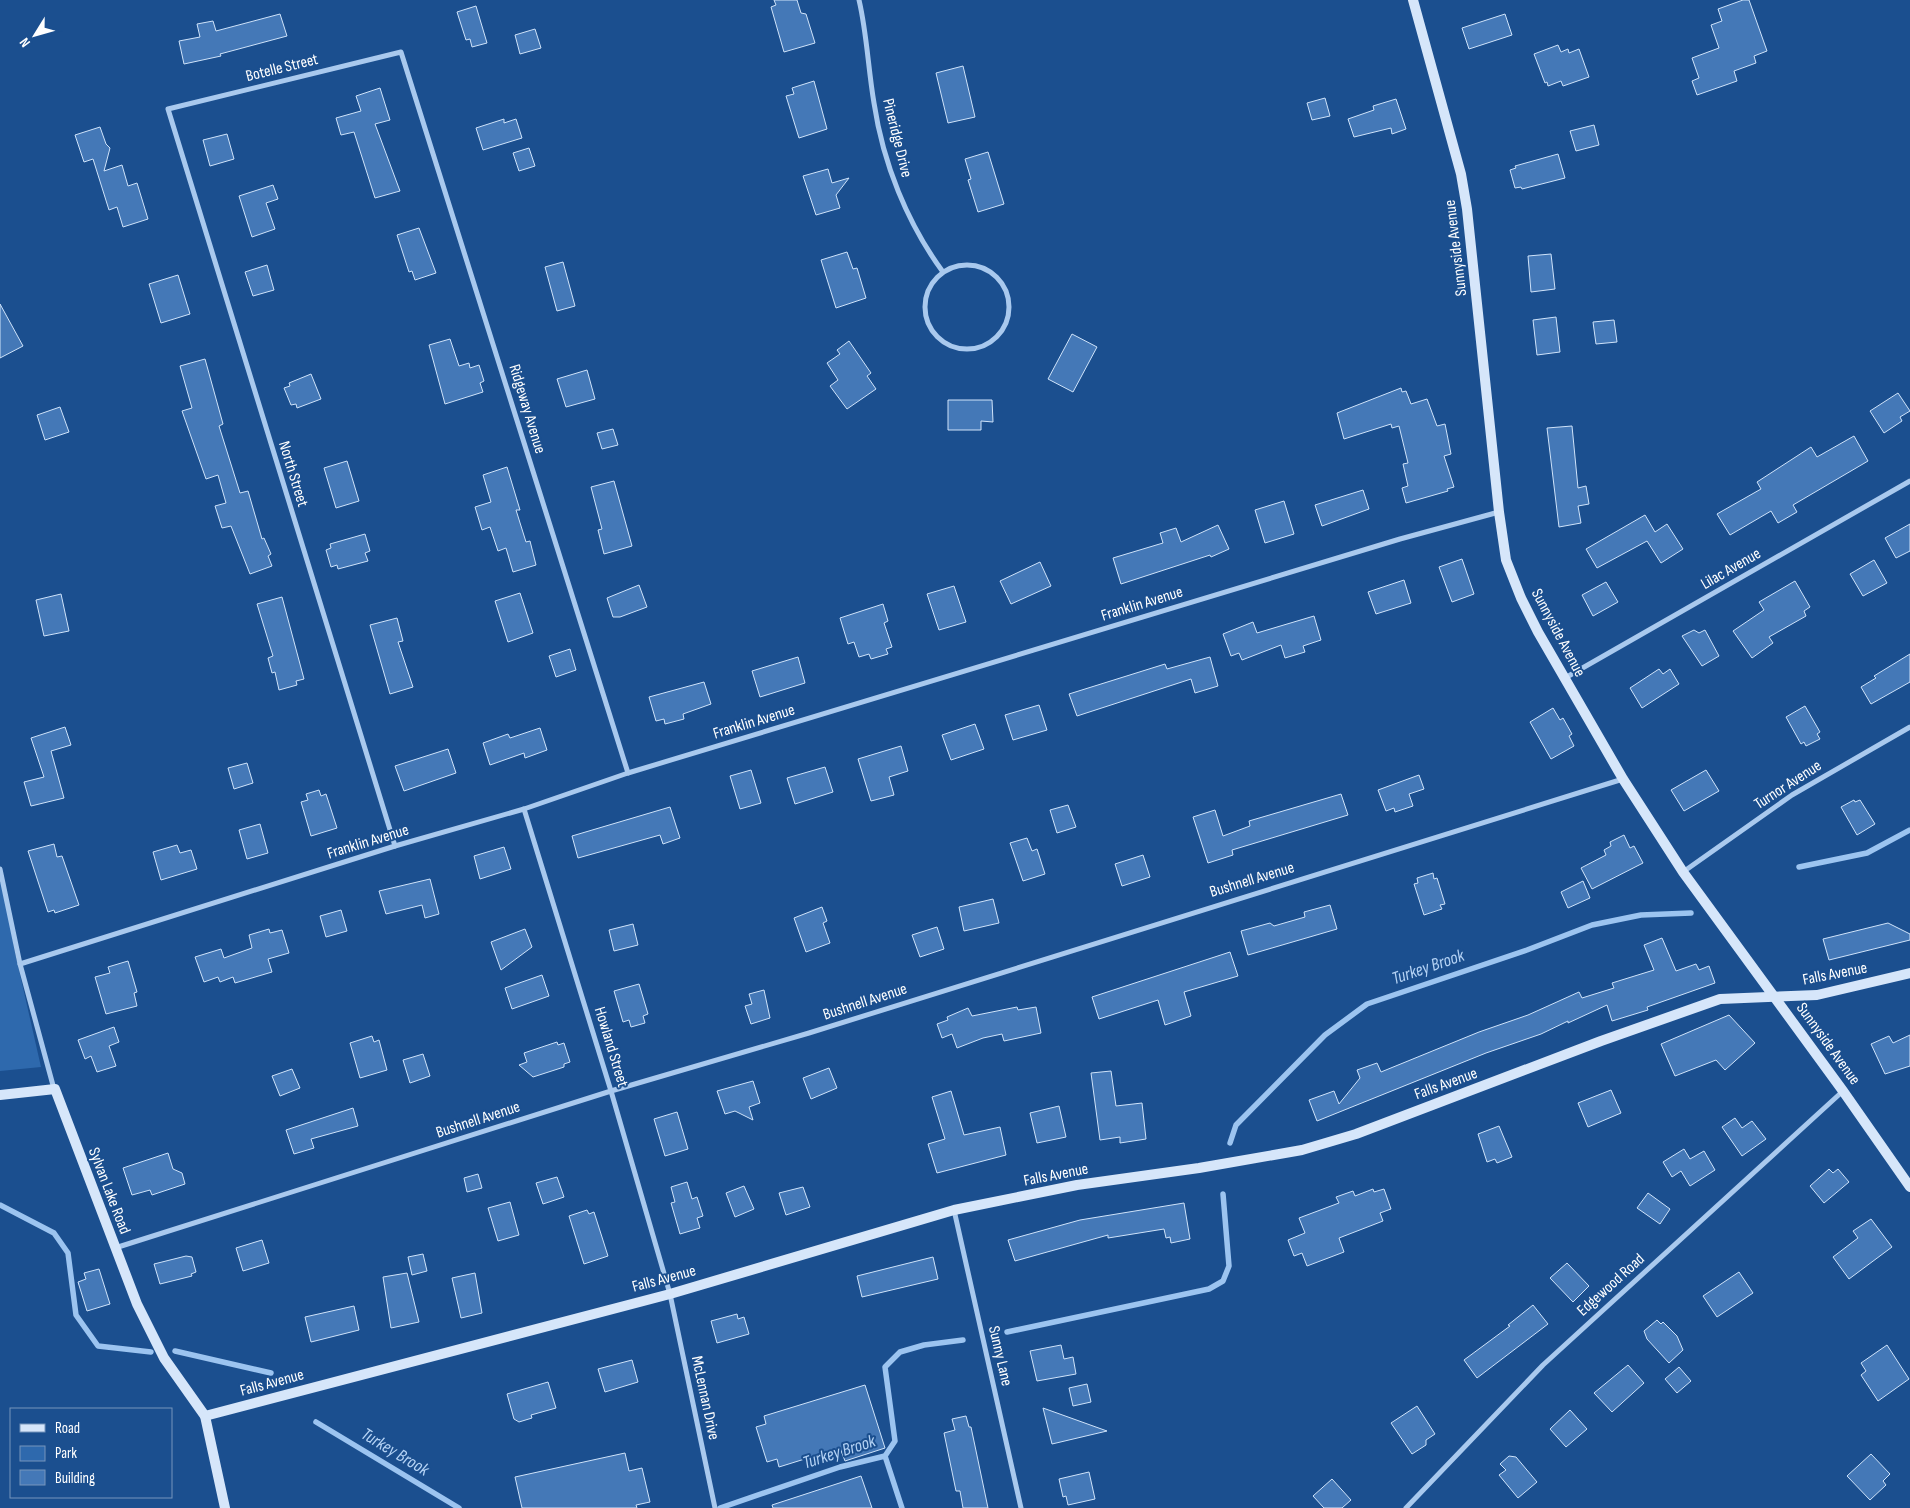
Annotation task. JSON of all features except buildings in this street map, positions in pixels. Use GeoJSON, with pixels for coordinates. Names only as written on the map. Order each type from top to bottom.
{"type":"FeatureCollection","features":[{"type":"Feature","properties":{"kind":"main road","name":"Sunnyside Avenue"},"geometry":{"type":"LineString","coordinates":[[1413,0],[1461,174],[1467,209],[1499,512],[1506,560],[1518,590],[1564,678],[1623,779],[1683,872],[1776,998],[1910,1187]]}},
{"type":"Feature","properties":{"kind":"main road","name":"Falls Avenue"},"geometry":{"type":"LineString","coordinates":[[205,1416],[670,1294],[954,1210],[1076,1185],[1199,1168],[1302,1150],[1365,1131],[1601,1041],[1720,999],[1817,995],[1910,973]]}},
{"type":"Feature","properties":{"kind":"main road"},"geometry":{"type":"LineString","coordinates":[[0,1095],[54,1089]]}},
{"type":"Feature","properties":{"kind":"main road","name":"Sylvan Lake Road"},"geometry":{"type":"LineString","coordinates":[[54,1089],[137,1304],[164,1358],[205,1416],[226,1508]]}},
{"type":"Feature","properties":{"kind":"street","name":"Pineridge Drive"},"geometry":{"type":"LineString","coordinates":[[859,0],[865,26],[874,104],[894,182],[924,246],[943,272]]}},
{"type":"Feature","properties":{"kind":"street","name":"Botelle Street"},"geometry":{"type":"LineString","coordinates":[[168,109],[402,52]]}},
{"type":"Feature","properties":{"kind":"street","name":"Ridgeway Avenue"},"geometry":{"type":"LineString","coordinates":[[402,52],[628,773]]}},
{"type":"Feature","properties":{"kind":"street","name":"North Street"},"geometry":{"type":"LineString","coordinates":[[168,109],[395,846]]}},
{"type":"Feature","properties":{"kind":"street"},"geometry":{"type":"LineString","coordinates":[[955,266],[975,266],[993,274],[1002,284],[1008,296],[1009,309],[1006,322],[999,334],[989,343],[977,348],[964,349],[950,346],[931,329],[926,317],[925,304],[927,292],[933,280],[943,272],[955,266]]}},
{"type":"Feature","properties":{"kind":"street","name":"Lilac Avenue"},"geometry":{"type":"LineString","coordinates":[[1564,678],[1910,480]]}},
{"type":"Feature","properties":{"kind":"street","name":"Franklin Avenue"},"geometry":{"type":"LineString","coordinates":[[20,964],[395,846],[524,810],[628,773],[1400,539],[1499,512]]}},
{"type":"Feature","properties":{"kind":"street","name":"Turnor Avenue"},"geometry":{"type":"LineString","coordinates":[[1683,872],[1792,795],[1910,727]]}},
{"type":"Feature","properties":{"kind":"street","name":"Bushnell Avenue"},"geometry":{"type":"LineString","coordinates":[[115,1248],[611,1091],[809,1033],[1623,779]]}},
{"type":"Feature","properties":{"kind":"street","name":"Howland Street"},"geometry":{"type":"LineString","coordinates":[[524,810],[611,1091],[670,1294]]}},
{"type":"Feature","properties":{"kind":"street","name":"Sylvan Lake Road"},"geometry":{"type":"LineString","coordinates":[[0,869],[20,964],[54,1089]]}},
{"type":"Feature","properties":{"kind":"street","name":"Edgewood Road"},"geometry":{"type":"LineString","coordinates":[[1406,1508],[1543,1365],[1843,1091]]}},
{"type":"Feature","properties":{"kind":"street","name":"Sunny Lane"},"geometry":{"type":"LineString","coordinates":[[954,1210],[1021,1508]]}},
{"type":"Feature","properties":{"kind":"street","name":"McLennan Drive"},"geometry":{"type":"LineString","coordinates":[[670,1294],[715,1508]]}},
{"type":"Feature","properties":{"kind":"green space"},"geometry":{"type":"Polygon","coordinates":[[[5,882],[14,948],[41,1067],[0,1071],[0,883],[5,882]]]}},
{"type":"Feature","properties":{"kind":"waterway","name":"Turkey Brook"},"geometry":{"type":"LineString","coordinates":[[1799,867],[1867,853],[1910,830]]}},
{"type":"Feature","properties":{"kind":"waterway","name":"Turkey Brook"},"geometry":{"type":"LineString","coordinates":[[1230,1143],[1236,1125],[1325,1035],[1367,1004],[1527,950],[1592,925],[1641,915],[1691,913]]}},
{"type":"Feature","properties":{"kind":"waterway","name":"Turkey Brook"},"geometry":{"type":"LineString","coordinates":[[1007,1332],[1209,1289],[1223,1281],[1229,1266],[1223,1194]]}},
{"type":"Feature","properties":{"kind":"waterway","name":"Turkey Brook"},"geometry":{"type":"LineString","coordinates":[[0,1205],[54,1233],[68,1253],[76,1315],[98,1346],[151,1352]]}},
{"type":"Feature","properties":{"kind":"waterway","name":"Turkey Brook"},"geometry":{"type":"LineString","coordinates":[[720,1508],[840,1467],[885,1456],[895,1441],[885,1367],[900,1352],[924,1345],[963,1340]]}},
{"type":"Feature","properties":{"kind":"waterway","name":"Turkey Brook"},"geometry":{"type":"LineString","coordinates":[[175,1351],[271,1373]]}},
{"type":"Feature","properties":{"kind":"waterway","name":"Turkey Brook"},"geometry":{"type":"LineString","coordinates":[[316,1422],[459,1508]]}},
{"type":"Feature","properties":{"kind":"waterway"},"geometry":{"type":"LineString","coordinates":[[885,1456],[902,1508]]}}]}
